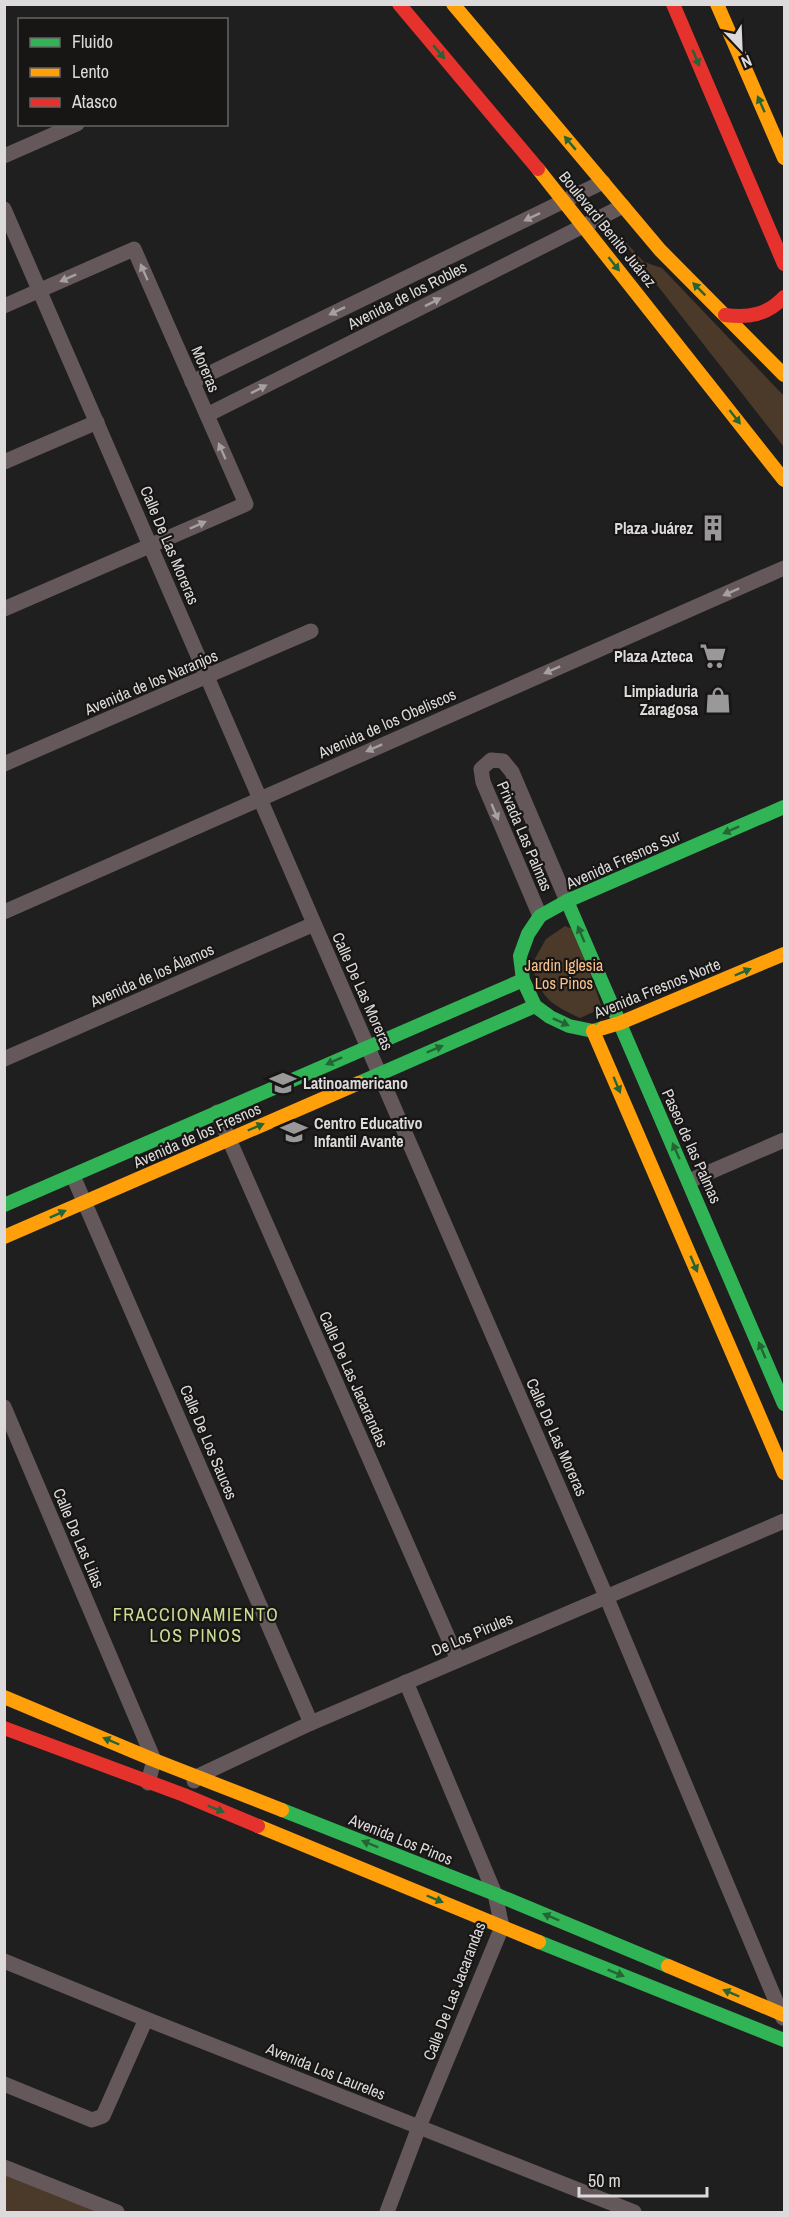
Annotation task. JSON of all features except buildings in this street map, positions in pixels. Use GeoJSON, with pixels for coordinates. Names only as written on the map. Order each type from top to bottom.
{"type":"FeatureCollection","features":[{"type":"Feature","properties":{"kind":"street","name":"Boulevard Benito Juárez"},"geometry":{"type":"LineString","coordinates":[[399,4],[565,201],[784,480]]}},
{"type":"Feature","properties":{"kind":"street","name":"Boulevard Benito Juárez"},"geometry":{"type":"LineString","coordinates":[[453,4],[660,250],[784,375]]}},
{"type":"Feature","properties":{"kind":"street"},"geometry":{"type":"LineString","coordinates":[[674,4],[784,264]]}},
{"type":"Feature","properties":{"kind":"street"},"geometry":{"type":"LineString","coordinates":[[717,4],[784,158]]}},
{"type":"Feature","properties":{"kind":"street"},"geometry":{"type":"LineString","coordinates":[[4,156],[72,126]]}},
{"type":"Feature","properties":{"kind":"street","name":"Avenida de los Robles"},"geometry":{"type":"LineString","coordinates":[[192,382],[603,182]]}},
{"type":"Feature","properties":{"kind":"street","name":"Avenida de los Robles"},"geometry":{"type":"LineString","coordinates":[[207,415],[623,206]]}},
{"type":"Feature","properties":{"kind":"street","name":"Calle De Las Moreras"},"geometry":{"type":"LineString","coordinates":[[4,209],[606,1596],[783,2017]]}},
{"type":"Feature","properties":{"kind":"street","name":"Moreras"},"geometry":{"type":"LineString","coordinates":[[40,290],[134,249],[246,504],[150,546]]}},
{"type":"Feature","properties":{"kind":"street"},"geometry":{"type":"LineString","coordinates":[[4,306],[40,290]]}},
{"type":"Feature","properties":{"kind":"street"},"geometry":{"type":"LineString","coordinates":[[725,315],[745,318],[764,313],[784,297]]}},
{"type":"Feature","properties":{"kind":"street"},"geometry":{"type":"LineString","coordinates":[[4,462],[97,422]]}},
{"type":"Feature","properties":{"kind":"street"},"geometry":{"type":"LineString","coordinates":[[4,609],[150,546]]}},
{"type":"Feature","properties":{"kind":"street","name":"Avenida de los Obeliscos"},"geometry":{"type":"LineString","coordinates":[[4,912],[784,568]]}},
{"type":"Feature","properties":{"kind":"street","name":"Avenida de los Naranjos"},"geometry":{"type":"LineString","coordinates":[[4,764],[311,631]]}},
{"type":"Feature","properties":{"kind":"street","name":"Privada Las Palmas"},"geometry":{"type":"LineString","coordinates":[[540,916],[483,782],[481,769],[491,760],[503,760],[512,772],[567,901]]}},
{"type":"Feature","properties":{"kind":"street","name":"Avenida Fresnos Sur"},"geometry":{"type":"LineString","coordinates":[[540,916],[567,901],[784,807]]}},
{"type":"Feature","properties":{"kind":"street","name":"Paseo de las Palmas"},"geometry":{"type":"LineString","coordinates":[[567,901],[784,1404]]}},
{"type":"Feature","properties":{"kind":"street"},"geometry":{"type":"LineString","coordinates":[[535,1006],[523,980],[520,956],[528,934],[540,916]]}},
{"type":"Feature","properties":{"kind":"street","name":"Avenida de los Álamos"},"geometry":{"type":"LineString","coordinates":[[4,1059],[314,924]]}},
{"type":"Feature","properties":{"kind":"street","name":"Avenida Fresnos Norte"},"geometry":{"type":"LineString","coordinates":[[535,1006],[550,1017],[569,1026],[593,1031],[620,1023],[784,954]]}},
{"type":"Feature","properties":{"kind":"street","name":"Avenida de los Fresnos"},"geometry":{"type":"LineString","coordinates":[[4,1205],[523,980]]}},
{"type":"Feature","properties":{"kind":"street","name":"Avenida de los Fresnos"},"geometry":{"type":"LineString","coordinates":[[4,1237],[535,1006]]}},
{"type":"Feature","properties":{"kind":"street"},"geometry":{"type":"LineString","coordinates":[[593,1031],[784,1473]]}},
{"type":"Feature","properties":{"kind":"street","name":"Calle De Las Jacarandas"},"geometry":{"type":"LineString","coordinates":[[217,1112],[458,1660]]}},
{"type":"Feature","properties":{"kind":"street"},"geometry":{"type":"LineString","coordinates":[[689,1181],[784,1140]]}},
{"type":"Feature","properties":{"kind":"street","name":"Calle De Los Sauces"},"geometry":{"type":"LineString","coordinates":[[73,1176],[311,1723]]}},
{"type":"Feature","properties":{"kind":"street","name":"Calle De Las Lilas"},"geometry":{"type":"LineString","coordinates":[[4,1407],[154,1760]]}},
{"type":"Feature","properties":{"kind":"street","name":"De Los Pirules"},"geometry":{"type":"LineString","coordinates":[[183,1795],[198,1776],[311,1723],[784,1521]]}},
{"type":"Feature","properties":{"kind":"street","name":"Calle De Las Jacarandas"},"geometry":{"type":"LineString","coordinates":[[387,2212],[419,2127],[502,1927],[495,1894],[406,1682]]}},
{"type":"Feature","properties":{"kind":"street","name":"Avenida Los Pinos"},"geometry":{"type":"LineString","coordinates":[[4,1697],[154,1760],[495,1894],[783,2017]]}},
{"type":"Feature","properties":{"kind":"street"},"geometry":{"type":"LineString","coordinates":[[4,1728],[183,1795],[502,1927],[784,2040]]}},
{"type":"Feature","properties":{"kind":"street"},"geometry":{"type":"LineString","coordinates":[[148,1782],[154,1760]]}},
{"type":"Feature","properties":{"kind":"street","name":"Avenida Los Laureles"},"geometry":{"type":"LineString","coordinates":[[6,1967],[146,2019],[634,2212]]}},
{"type":"Feature","properties":{"kind":"street"},"geometry":{"type":"LineString","coordinates":[[4,2084],[92,2121],[103,2116],[146,2019]]}},
{"type":"Feature","properties":{"kind":"street"},"geometry":{"type":"LineString","coordinates":[[4,2168],[117,2212]]}},
{"type":"Feature","properties":{"kind":"green space"},"geometry":{"type":"Polygon","coordinates":[[[610,225],[644,262],[662,268],[784,396],[784,447],[610,225]]]}},
{"type":"Feature","properties":{"kind":"green space","name":"Jardin Iglesia Los Pinos"},"geometry":{"type":"Polygon","coordinates":[[[565,926],[575,930],[602,1008],[580,1018],[554,1004],[548,998],[539,985],[532,964],[546,939],[565,926]]]}},
{"type":"Feature","properties":{"kind":"green space"},"geometry":{"type":"Polygon","coordinates":[[[5,2167],[117,2212],[5,2212],[5,2167]]]}},
{"type":"Feature","properties":{"kind":"traffic: fast"},"geometry":{"type":"LineString","coordinates":[[603,1028],[593,1031],[569,1026],[550,1017],[535,1006],[523,980],[520,956],[528,934],[540,916],[567,901],[784,807]]}},
{"type":"Feature","properties":{"kind":"traffic: fast"},"geometry":{"type":"LineString","coordinates":[[567,901],[784,1404]]}},
{"type":"Feature","properties":{"kind":"traffic: fast"},"geometry":{"type":"LineString","coordinates":[[4,1205],[523,980]]}},
{"type":"Feature","properties":{"kind":"traffic: fast"},"geometry":{"type":"LineString","coordinates":[[359,1083],[535,1006]]}},
{"type":"Feature","properties":{"kind":"traffic: fast"},"geometry":{"type":"LineString","coordinates":[[282,1810],[495,1894],[668,1966]]}},
{"type":"Feature","properties":{"kind":"traffic: fast"},"geometry":{"type":"LineString","coordinates":[[539,1942],[784,2040]]}},
{"type":"Feature","properties":{"kind":"traffic: slow"},"geometry":{"type":"LineString","coordinates":[[453,4],[660,250],[784,375]]}},
{"type":"Feature","properties":{"kind":"traffic: slow"},"geometry":{"type":"LineString","coordinates":[[717,4],[784,158]]}},
{"type":"Feature","properties":{"kind":"traffic: slow"},"geometry":{"type":"LineString","coordinates":[[538,169],[784,480]]}},
{"type":"Feature","properties":{"kind":"traffic: slow"},"geometry":{"type":"LineString","coordinates":[[603,1028],[620,1023],[784,954]]}},
{"type":"Feature","properties":{"kind":"traffic: slow"},"geometry":{"type":"LineString","coordinates":[[593,1031],[784,1473]]}},
{"type":"Feature","properties":{"kind":"traffic: slow"},"geometry":{"type":"LineString","coordinates":[[4,1237],[359,1083]]}},
{"type":"Feature","properties":{"kind":"traffic: slow"},"geometry":{"type":"LineString","coordinates":[[4,1697],[154,1760],[282,1810]]}},
{"type":"Feature","properties":{"kind":"traffic: slow"},"geometry":{"type":"LineString","coordinates":[[258,1826],[539,1942]]}},
{"type":"Feature","properties":{"kind":"traffic: slow"},"geometry":{"type":"LineString","coordinates":[[668,1966],[784,2015]]}},
{"type":"Feature","properties":{"kind":"traffic: jam"},"geometry":{"type":"LineString","coordinates":[[399,4],[538,169]]}},
{"type":"Feature","properties":{"kind":"traffic: jam"},"geometry":{"type":"LineString","coordinates":[[673,4],[784,264]]}},
{"type":"Feature","properties":{"kind":"traffic: jam"},"geometry":{"type":"LineString","coordinates":[[725,315],[757,314],[771,308],[784,297]]}},
{"type":"Feature","properties":{"kind":"traffic: jam"},"geometry":{"type":"LineString","coordinates":[[4,1728],[184,1795],[258,1826]]}},
{"type":"Feature","properties":{"kind":"place","name":"Plaza Juárez"},"geometry":{"type":"Point","coordinates":[713,528]}},
{"type":"Feature","properties":{"kind":"place","name":"Plaza Azteca"},"geometry":{"type":"Point","coordinates":[713,656]}},
{"type":"Feature","properties":{"kind":"place","name":"Limpiaduria Zaragosa"},"geometry":{"type":"Point","coordinates":[718,700]}},
{"type":"Feature","properties":{"kind":"place","name":"Latinoamericano"},"geometry":{"type":"Point","coordinates":[283,1083]}},
{"type":"Feature","properties":{"kind":"place","name":"Centro Educativo Infantil Avante"},"geometry":{"type":"Point","coordinates":[294,1132]}},
{"type":"Feature","properties":{"kind":"district","name":"FRACCIONAMIENTO LOS PINOS"},"geometry":{"type":"Point","coordinates":[196,1625]}}]}
